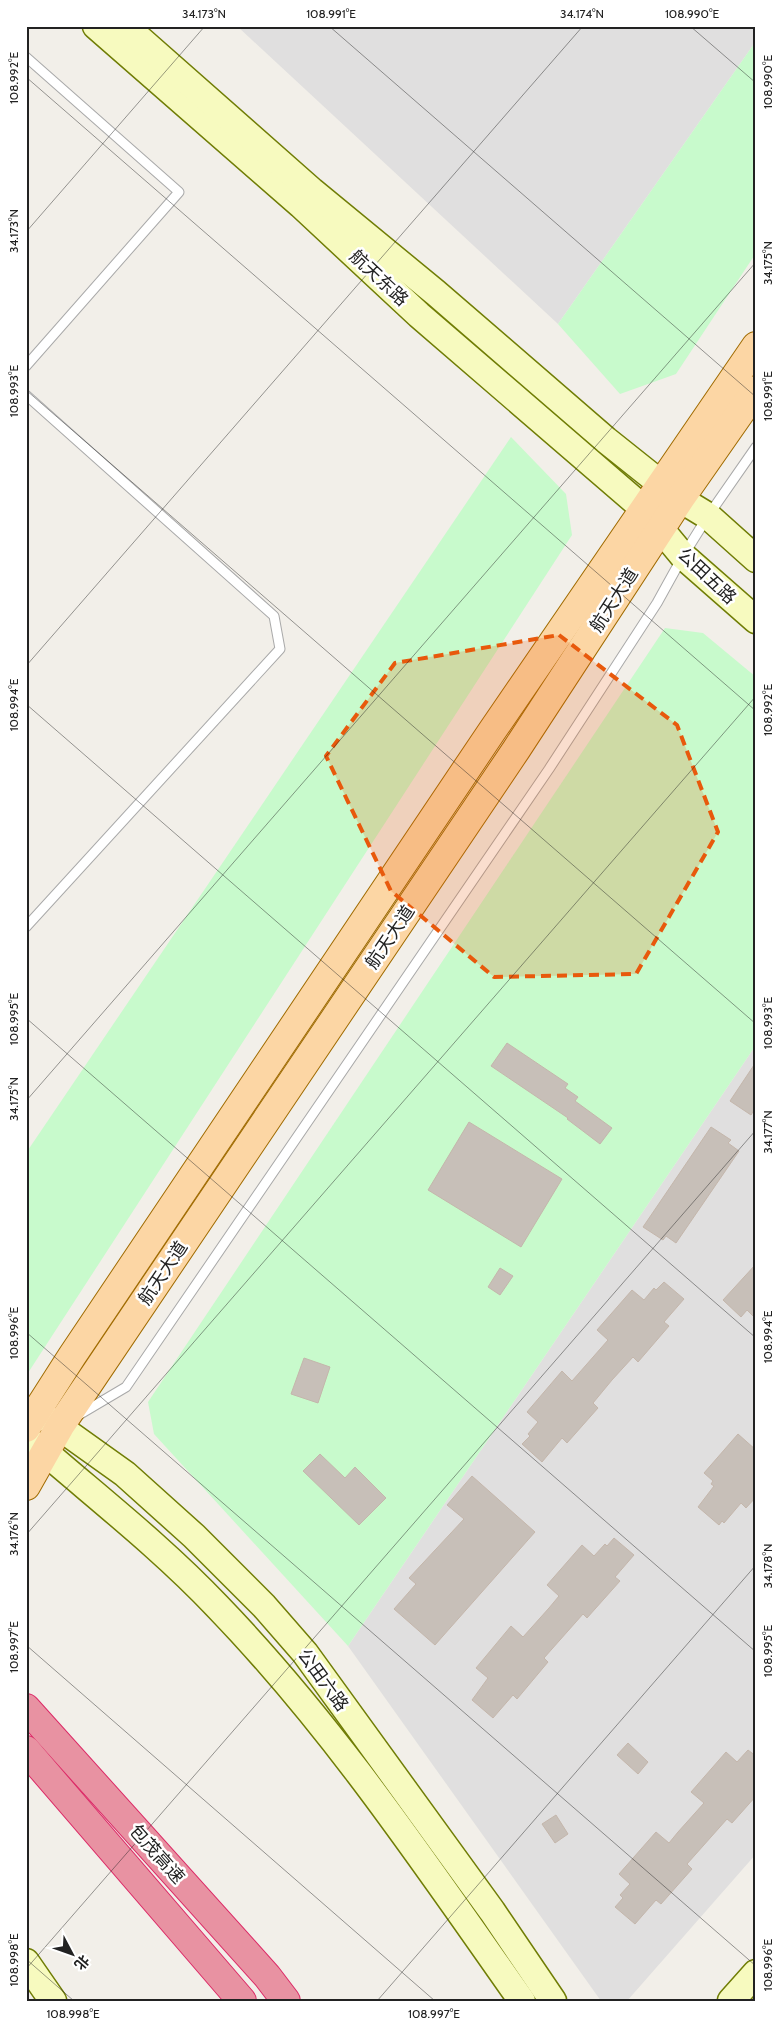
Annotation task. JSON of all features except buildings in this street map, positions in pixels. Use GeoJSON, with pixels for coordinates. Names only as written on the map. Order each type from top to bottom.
{"type":"FeatureCollection","features":[{"type":"Feature","properties":{"kind":"highway","name":"包茂高速"},"geometry":{"type":"LineString","coordinates":[[26,1708],[260,1969],[286,2001]]}},
{"type":"Feature","properties":{"kind":"highway","name":"包茂高速"},"geometry":{"type":"LineString","coordinates":[[26,1750],[242,2001]]}},
{"type":"Feature","properties":{"kind":"main road","name":"航天东路"},"geometry":{"type":"LineString","coordinates":[[96,26],[301,206],[419,315],[652,519]]}},
{"type":"Feature","properties":{"kind":"main road","name":"航天东路"},"geometry":{"type":"LineString","coordinates":[[126,26],[312,191],[436,293],[606,440],[671,491]]}},
{"type":"Feature","properties":{"kind":"main road","name":"航天大道"},"geometry":{"type":"LineString","coordinates":[[32,1420],[492,731],[652,519],[671,491],[756,346]]}},
{"type":"Feature","properties":{"kind":"main road","name":"航天大道"},"geometry":{"type":"LineString","coordinates":[[671,491],[756,390]]}},
{"type":"Feature","properties":{"kind":"main road"},"geometry":{"type":"LineString","coordinates":[[671,491],[708,516],[756,559]]}},
{"type":"Feature","properties":{"kind":"main road","name":"航天大道"},"geometry":{"type":"LineString","coordinates":[[26,1486],[36,1446],[60,1426],[511,758],[652,519]]}},
{"type":"Feature","properties":{"kind":"main road","name":"公田五路"},"geometry":{"type":"LineString","coordinates":[[652,519],[683,556],[756,620]]}},
{"type":"Feature","properties":{"kind":"main road","name":"公田六路"},"geometry":{"type":"LineString","coordinates":[[32,1420],[60,1426],[125,1474],[194,1536],[264,1606],[299,1646],[492,1911],[553,2001]]}},
{"type":"Feature","properties":{"kind":"main road","name":"公田六路"},"geometry":{"type":"LineString","coordinates":[[36,1446],[170,1559],[218,1606],[278,1672],[334,1739],[522,2001]]}},
{"type":"Feature","properties":{"kind":"main road"},"geometry":{"type":"LineString","coordinates":[[26,1962],[53,2001]]}},
{"type":"Feature","properties":{"kind":"main road"},"geometry":{"type":"LineString","coordinates":[[731,2001],[756,1973]]}},
{"type":"Feature","properties":{"kind":"main road"},"geometry":{"type":"LineString","coordinates":[[26,1984],[38,2001]]}},
{"type":"Feature","properties":{"kind":"lane"},"geometry":{"type":"LineString","coordinates":[[26,57],[179,192],[26,366]]}},
{"type":"Feature","properties":{"kind":"lane"},"geometry":{"type":"LineString","coordinates":[[26,395],[274,616],[280,650],[26,927]]}},
{"type":"Feature","properties":{"kind":"lane"},"geometry":{"type":"LineString","coordinates":[[60,1426],[126,1387],[549,769],[657,603],[708,516],[756,447]]}},
{"type":"Feature","properties":{"kind":"highlighted area"},"geometry":{"type":"Polygon","coordinates":[[[559,635],[677,725],[718,832],[636,974],[494,977],[391,891],[326,756],[395,663],[559,635]]]}},
{"type":"Feature","properties":{"kind":"shaded area"},"geometry":{"type":"Polygon","coordinates":[[[237,26],[756,26],[756,41],[558,324],[237,26]]]}},
{"type":"Feature","properties":{"kind":"shaded area"},"geometry":{"type":"Polygon","coordinates":[[[756,1045],[756,1854],[627,2001],[601,2001],[348,1646],[756,1045]]]}},
{"type":"Feature","properties":{"kind":"green space"},"geometry":{"type":"Polygon","coordinates":[[[756,41],[756,253],[676,374],[620,394],[558,324],[756,41]]]}},
{"type":"Feature","properties":{"kind":"green space"},"geometry":{"type":"Polygon","coordinates":[[[511,437],[566,494],[572,535],[26,1376],[26,1153],[511,437]]]}},
{"type":"Feature","properties":{"kind":"green space"},"geometry":{"type":"Polygon","coordinates":[[[665,628],[703,633],[756,677],[756,1045],[348,1646],[154,1434],[148,1402],[665,628]]]}}]}
